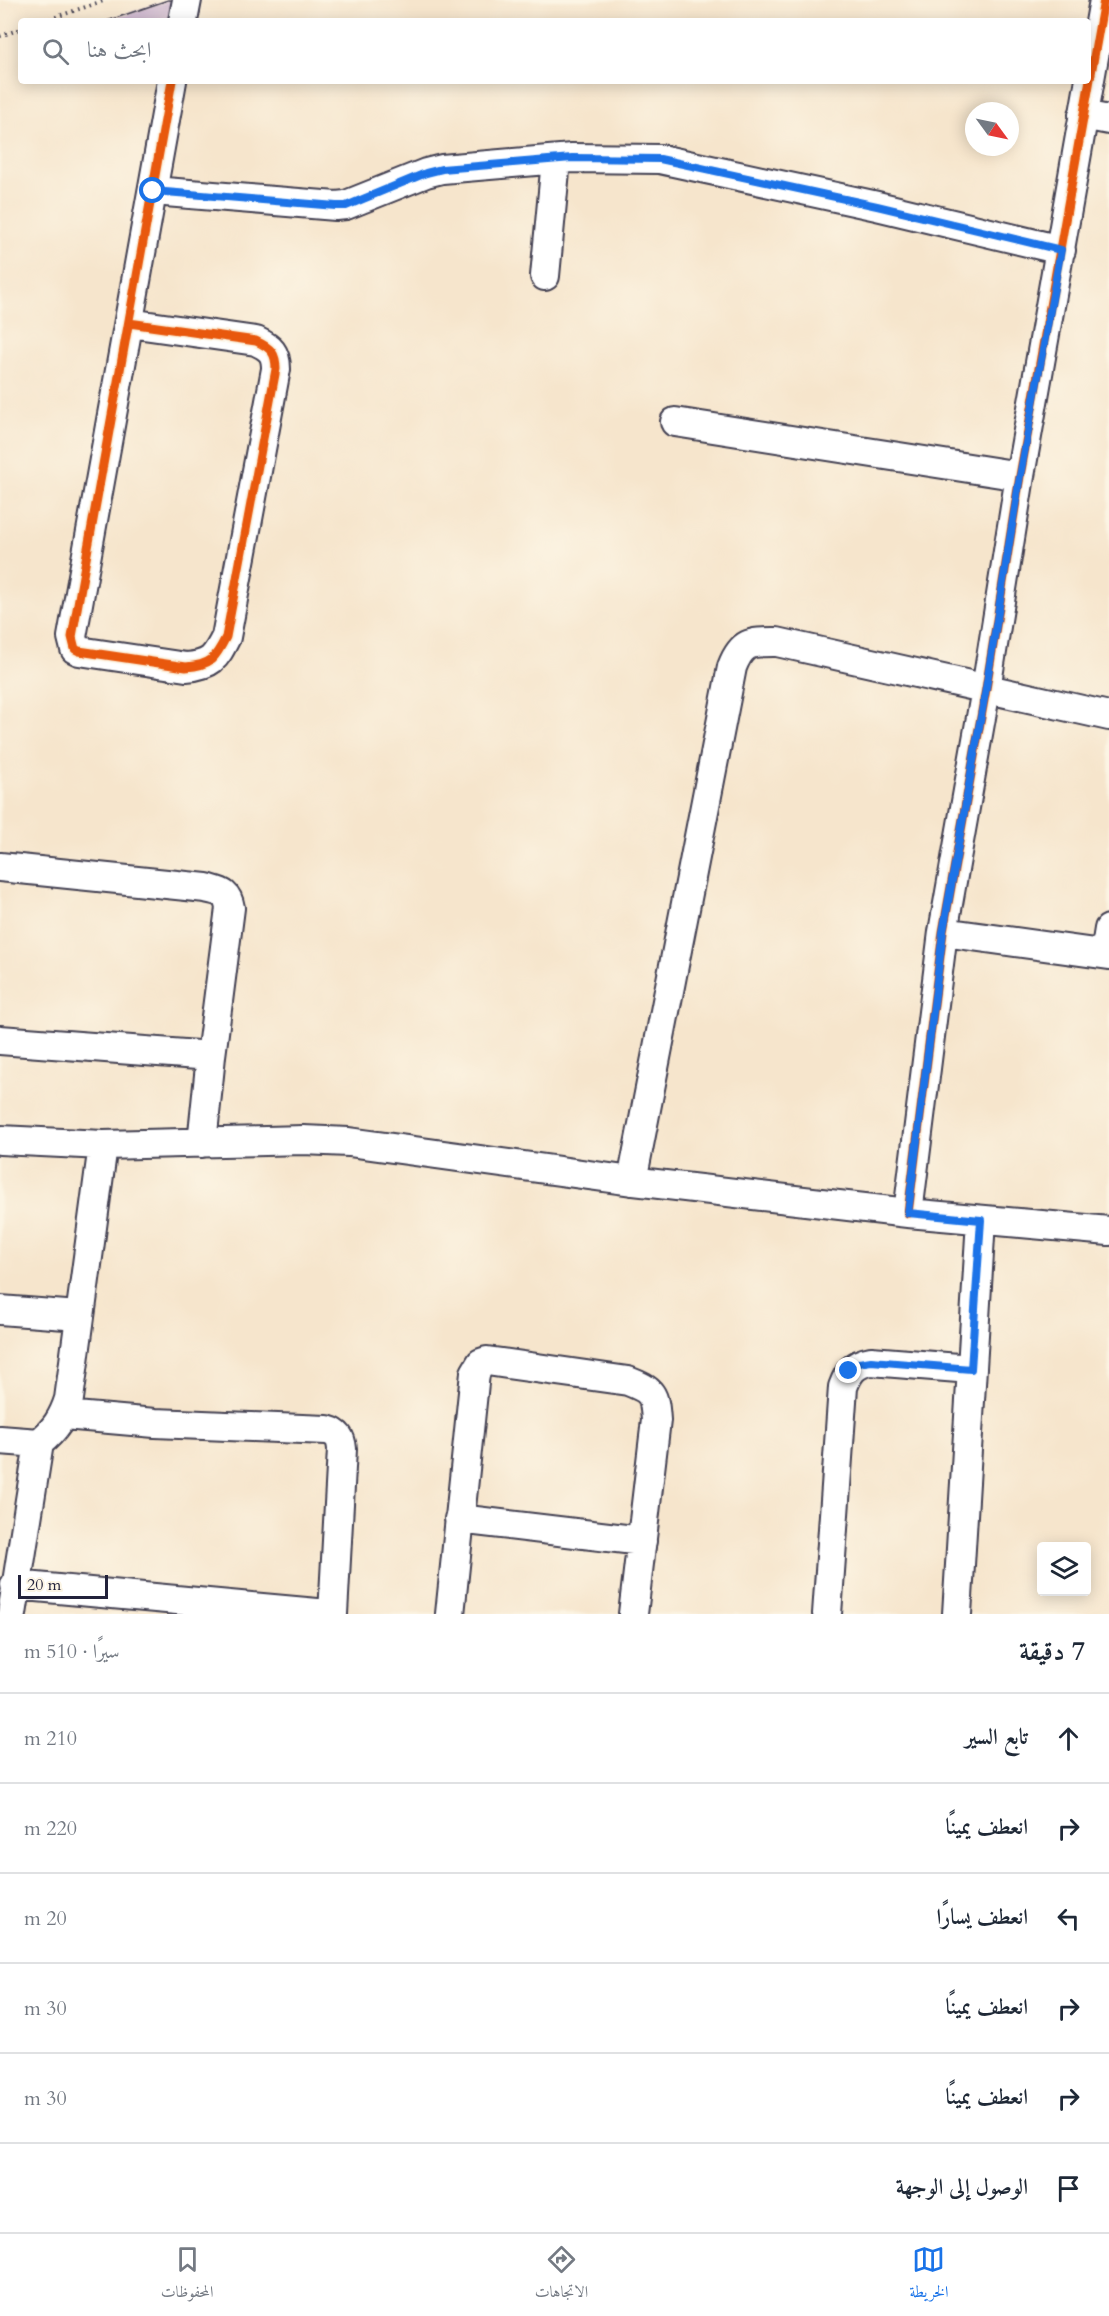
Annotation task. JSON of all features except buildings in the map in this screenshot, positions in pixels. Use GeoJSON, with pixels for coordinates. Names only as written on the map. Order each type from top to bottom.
{"type":"FeatureCollection","features":[{"type":"Feature","properties":{"kind":"street"},"geometry":{"type":"LineString","coordinates":[[184,18],[187,0]]}},
{"type":"Feature","properties":{"kind":"street"},"geometry":{"type":"LineString","coordinates":[[908,1213],[943,932],[1020,476],[1061,250],[1096,118],[1104,0]]}},
{"type":"Feature","properties":{"kind":"street"},"geometry":{"type":"LineString","coordinates":[[129,323],[256,341],[269,347],[276,356],[276,369],[226,637],[216,657],[204,666],[186,668],[80,651],[72,644],[72,637],[171,84]]}},
{"type":"Feature","properties":{"kind":"street"},"geometry":{"type":"LineString","coordinates":[[153,191],[346,206],[426,173],[442,169],[556,160],[649,159],[675,161],[1061,250]]}},
{"type":"Feature","properties":{"kind":"street"},"geometry":{"type":"LineString","coordinates":[[545,276],[556,160]]}},
{"type":"Feature","properties":{"kind":"street"},"geometry":{"type":"LineString","coordinates":[[675,422],[1020,476]]}},
{"type":"Feature","properties":{"kind":"street"},"geometry":{"type":"LineString","coordinates":[[632,1181],[727,690],[736,654],[743,646],[753,642],[777,642],[1109,716]]}},
{"type":"Feature","properties":{"kind":"street"},"geometry":{"type":"LineString","coordinates":[[0,867],[206,888],[219,890],[228,898],[230,908],[202,1143]]}},
{"type":"Feature","properties":{"kind":"street"},"geometry":{"type":"LineString","coordinates":[[943,932],[1108,946]]}},
{"type":"Feature","properties":{"kind":"street"},"geometry":{"type":"LineString","coordinates":[[0,1040],[211,1056]]}},
{"type":"Feature","properties":{"kind":"street"},"geometry":{"type":"LineString","coordinates":[[0,1140],[103,1145],[303,1140],[349,1142],[632,1181],[908,1213],[1109,1231]]}},
{"type":"Feature","properties":{"kind":"street"},"geometry":{"type":"LineString","coordinates":[[12,1614],[39,1443],[57,1426],[64,1415],[69,1398],[103,1145]]}},
{"type":"Feature","properties":{"kind":"street"},"geometry":{"type":"LineString","coordinates":[[957,1614],[981,1220]]}},
{"type":"Feature","properties":{"kind":"street"},"geometry":{"type":"LineString","coordinates":[[0,1310],[79,1316]]}},
{"type":"Feature","properties":{"kind":"street"},"geometry":{"type":"LineString","coordinates":[[827,1614],[843,1387],[849,1371],[859,1363],[871,1361],[971,1369]]}},
{"type":"Feature","properties":{"kind":"street"},"geometry":{"type":"LineString","coordinates":[[450,1614],[475,1373],[480,1363],[487,1362],[628,1381],[646,1388],[655,1400],[657,1420],[633,1614]]}},
{"type":"Feature","properties":{"kind":"street"},"geometry":{"type":"LineString","coordinates":[[15,1585],[330,1614],[342,1449],[341,1440],[334,1432],[155,1423],[64,1415]]}},
{"type":"Feature","properties":{"kind":"street"},"geometry":{"type":"LineString","coordinates":[[0,1440],[39,1443]]}},
{"type":"Feature","properties":{"kind":"street"},"geometry":{"type":"LineString","coordinates":[[459,1519],[642,1541]]}},
{"type":"Feature","properties":{"kind":"path"},"geometry":{"type":"LineString","coordinates":[[53,18],[106,0]]}},
{"type":"Feature","properties":{"kind":"path"},"geometry":{"type":"LineString","coordinates":[[0,36],[18,30]]}},
{"type":"Feature","properties":{"kind":"cycle path"},"geometry":{"type":"LineString","coordinates":[[1091,74],[1104,0]]}},
{"type":"Feature","properties":{"kind":"cycle path"},"geometry":{"type":"LineString","coordinates":[[129,323],[256,341],[269,349],[275,359],[276,369],[226,637],[215,656],[201,665],[186,667],[79,651],[75,649],[72,637],[171,84]]}},
{"type":"Feature","properties":{"kind":"cycle path"},"geometry":{"type":"LineString","coordinates":[[908,1213],[943,932],[1089,84]]}},
{"type":"Feature","properties":{"kind":"route"},"geometry":{"type":"LineString","coordinates":[[153,191],[346,206],[426,173],[442,169],[572,158],[660,159],[877,206],[1061,250],[1020,476],[943,932],[908,1213],[981,1220],[971,1369],[871,1361],[859,1363],[849,1371]]}}]}
